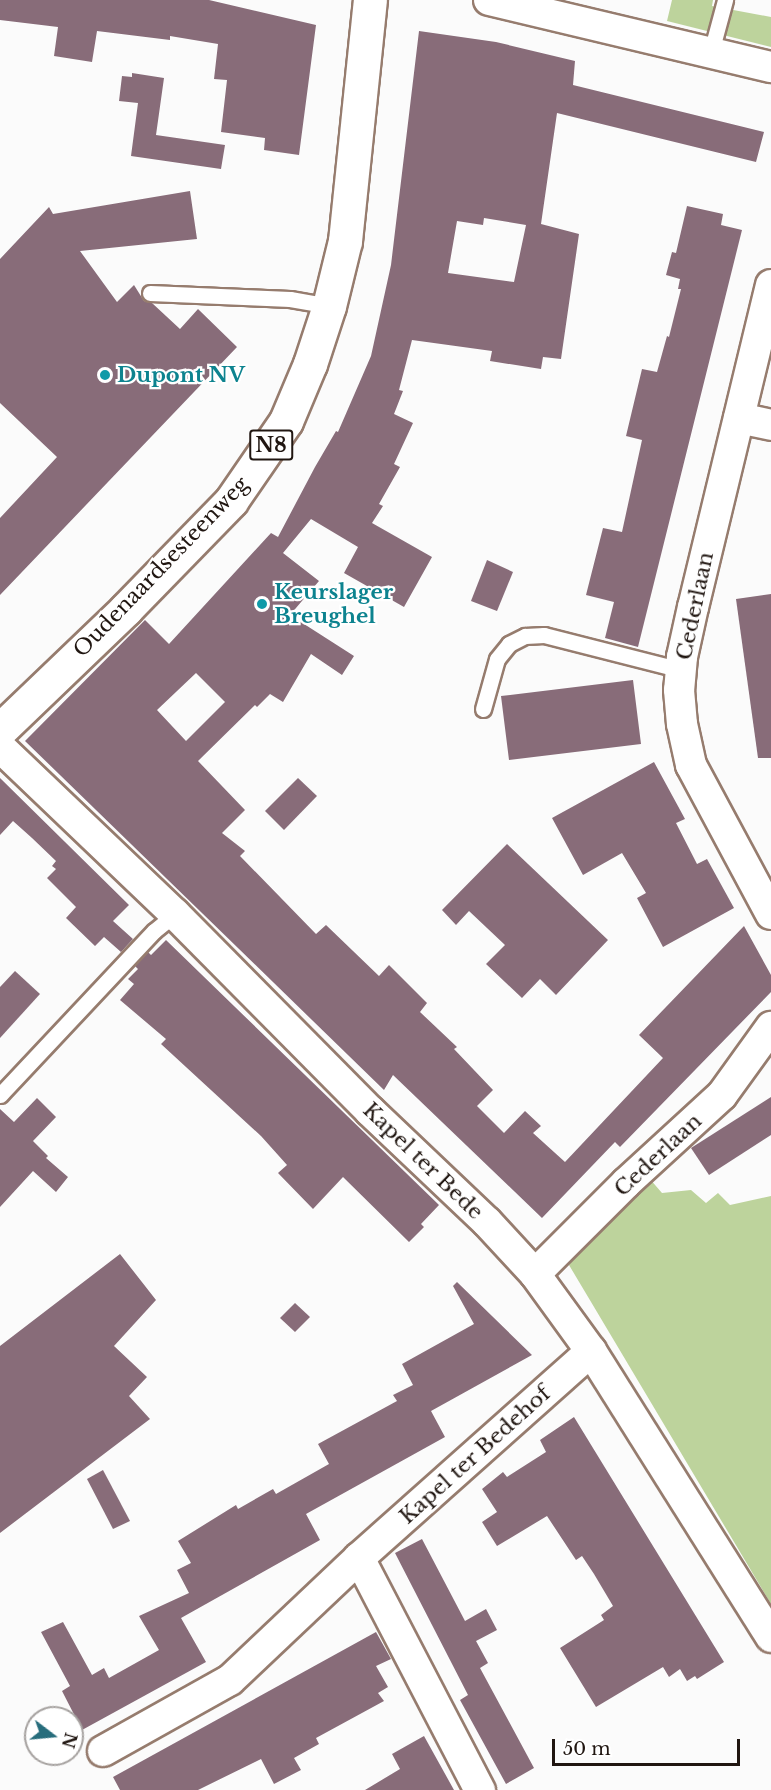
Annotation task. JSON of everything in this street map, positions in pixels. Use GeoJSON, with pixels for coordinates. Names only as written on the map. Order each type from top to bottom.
{"type":"FeatureCollection","features":[{"type":"Feature","properties":{"kind":"main road","name":"Oudenaardsesteenweg"},"geometry":{"type":"LineString","coordinates":[[0,730],[126,609],[231,501],[260,462],[286,420],[310,364],[329,306],[349,215],[352,150],[370,0]]}},
{"type":"Feature","properties":{"kind":"street"},"geometry":{"type":"LineString","coordinates":[[489,0],[771,67]]}},
{"type":"Feature","properties":{"kind":"street","name":"Cederlaan"},"geometry":{"type":"LineString","coordinates":[[771,285],[681,670],[679,690],[682,724],[691,765],[771,914]]}},
{"type":"Feature","properties":{"kind":"street"},"geometry":{"type":"LineString","coordinates":[[739,418],[771,425]]}},
{"type":"Feature","properties":{"kind":"street","name":"Kapel ter Bede"},"geometry":{"type":"LineString","coordinates":[[0,747],[175,914],[370,1111],[487,1222],[535,1274],[591,1352],[771,1637]]}},
{"type":"Feature","properties":{"kind":"street","name":"Cederlaan"},"geometry":{"type":"LineString","coordinates":[[535,1274],[626,1183],[722,1095],[771,1027]]}},
{"type":"Feature","properties":{"kind":"street","name":"Kapel ter Bedehof"},"geometry":{"type":"LineString","coordinates":[[104,1750],[230,1680],[359,1558],[591,1352]]}},
{"type":"Feature","properties":{"kind":"street"},"geometry":{"type":"LineString","coordinates":[[359,1558],[480,1790]]}},
{"type":"Feature","properties":{"kind":"lane"},"geometry":{"type":"LineString","coordinates":[[711,52],[726,0]]}},
{"type":"Feature","properties":{"kind":"lane"},"geometry":{"type":"LineString","coordinates":[[150,293],[290,299],[329,306]]}},
{"type":"Feature","properties":{"kind":"lane"},"geometry":{"type":"LineString","coordinates":[[483,709],[497,659],[509,644],[525,636],[544,635],[681,670]]}},
{"type":"Feature","properties":{"kind":"lane"},"geometry":{"type":"LineString","coordinates":[[0,1095],[154,931],[175,914]]}},
{"type":"Feature","properties":{"kind":"green space"},"geometry":{"type":"Polygon","coordinates":[[[672,0],[713,0],[712,6],[771,17],[771,47],[667,21],[672,0]]]}},
{"type":"Feature","properties":{"kind":"green space"},"geometry":{"type":"Polygon","coordinates":[[[649,1178],[662,1193],[691,1190],[706,1203],[718,1193],[730,1205],[771,1196],[771,1604],[569,1265],[578,1246],[649,1178]]]}},
{"type":"Feature","properties":{"kind":"building"},"geometry":{"type":"Polygon","coordinates":[[[0,0],[209,0],[316,25],[299,155],[264,150],[265,138],[221,132],[227,80],[214,79],[218,44],[170,36],[170,40],[97,31],[92,62],[54,56],[58,27],[0,20],[0,0]]]}},
{"type":"Feature","properties":{"kind":"building"},"geometry":{"type":"Polygon","coordinates":[[[419,31],[496,42],[575,61],[573,85],[764,132],[756,162],[557,113],[541,224],[579,234],[561,359],[543,357],[541,369],[490,361],[492,351],[412,340],[399,390],[403,391],[394,414],[413,423],[394,464],[400,467],[379,504],[383,506],[372,523],[432,557],[404,607],[344,573],[358,547],[311,519],[283,553],[319,581],[290,615],[354,656],[342,675],[311,654],[283,702],[270,694],[257,707],[255,705],[198,761],[245,810],[222,833],[245,851],[240,856],[316,934],[326,925],[379,976],[389,965],[427,1003],[420,1012],[457,1047],[454,1049],[493,1090],[477,1106],[504,1133],[525,1111],[541,1126],[533,1133],[565,1162],[663,1058],[639,1035],[744,926],[771,975],[771,992],[620,1147],[615,1142],[542,1218],[393,1075],[384,1090],[25,741],[145,620],[169,644],[271,533],[278,537],[315,467],[336,431],[338,432],[371,356],[391,265],[419,31]],[[484,218],[483,225],[457,221],[448,273],[514,282],[526,225],[484,218]],[[196,673],[157,710],[186,741],[225,702],[196,673]]]}},
{"type":"Feature","properties":{"kind":"building"},"geometry":{"type":"Polygon","coordinates":[[[132,73],[164,78],[156,135],[225,145],[221,169],[131,156],[138,103],[119,101],[122,76],[132,77],[132,73]]]}},
{"type":"Feature","properties":{"kind":"building","name":"Dupont NV"},"geometry":{"type":"Polygon","coordinates":[[[190,191],[197,239],[80,251],[117,302],[134,285],[144,301],[152,303],[180,329],[198,309],[237,347],[0,595],[0,518],[57,457],[0,403],[0,259],[49,207],[53,214],[190,191]]]}},
{"type":"Feature","properties":{"kind":"building"},"geometry":{"type":"Polygon","coordinates":[[[687,206],[723,214],[721,225],[742,230],[638,647],[605,638],[614,602],[586,595],[603,528],[622,532],[642,440],[626,436],[642,369],[657,372],[667,336],[669,337],[681,289],[678,289],[680,279],[666,275],[672,252],[676,253],[687,206]]]}},
{"type":"Feature","properties":{"kind":"building"},"geometry":{"type":"Polygon","coordinates":[[[487,560],[513,572],[497,611],[471,601],[487,560]]]}},
{"type":"Feature","properties":{"kind":"building"},"geometry":{"type":"Polygon","coordinates":[[[771,594],[771,758],[758,758],[736,599],[771,594]]]}},
{"type":"Feature","properties":{"kind":"building"},"geometry":{"type":"Polygon","coordinates":[[[633,680],[641,744],[509,760],[501,696],[633,680]]]}},
{"type":"Feature","properties":{"kind":"building"},"geometry":{"type":"Polygon","coordinates":[[[654,762],[685,819],[676,823],[697,864],[707,859],[734,908],[663,947],[637,898],[646,893],[622,853],[583,875],[552,818],[654,762]]]}},
{"type":"Feature","properties":{"kind":"building"},"geometry":{"type":"Polygon","coordinates":[[[0,778],[129,905],[113,921],[133,939],[121,952],[104,937],[95,946],[66,918],[76,907],[47,878],[56,869],[52,866],[56,861],[13,821],[0,835],[0,778]]]}},
{"type":"Feature","properties":{"kind":"building"},"geometry":{"type":"Polygon","coordinates":[[[298,778],[317,796],[284,830],[265,811],[298,778]]]}},
{"type":"Feature","properties":{"kind":"building"},"geometry":{"type":"Polygon","coordinates":[[[507,844],[608,940],[556,995],[540,979],[522,998],[486,964],[505,945],[469,911],[456,925],[442,910],[507,844]]]}},
{"type":"Feature","properties":{"kind":"building"},"geometry":{"type":"Polygon","coordinates":[[[166,940],[439,1205],[421,1224],[424,1227],[409,1242],[343,1177],[313,1209],[278,1173],[287,1165],[261,1136],[161,1044],[166,1039],[120,1000],[134,984],[128,979],[138,969],[135,966],[148,952],[151,955],[166,940]]]}},
{"type":"Feature","properties":{"kind":"building"},"geometry":{"type":"Polygon","coordinates":[[[15,971],[40,994],[0,1038],[0,987],[15,971]]]}},
{"type":"Feature","properties":{"kind":"building"},"geometry":{"type":"Polygon","coordinates":[[[771,1097],[771,1135],[709,1175],[691,1148],[771,1097]]]}},
{"type":"Feature","properties":{"kind":"building"},"geometry":{"type":"Polygon","coordinates":[[[37,1098],[56,1117],[33,1141],[48,1156],[46,1158],[68,1177],[56,1192],[33,1171],[0,1207],[0,1109],[14,1122],[37,1098]]]}},
{"type":"Feature","properties":{"kind":"building"},"geometry":{"type":"Polygon","coordinates":[[[120,1254],[156,1300],[114,1346],[147,1377],[129,1396],[150,1419],[0,1533],[0,1346],[120,1254]]]}},
{"type":"Feature","properties":{"kind":"building"},"geometry":{"type":"Polygon","coordinates":[[[457,1282],[532,1355],[431,1411],[445,1437],[306,1514],[320,1540],[181,1618],[206,1662],[84,1729],[84,1706],[70,1706],[62,1691],[70,1686],[41,1632],[63,1622],[92,1675],[104,1668],[109,1678],[159,1650],[139,1616],[189,1593],[177,1570],[191,1563],[178,1541],[236,1505],[238,1509],[273,1489],[276,1494],[329,1464],[318,1444],[397,1401],[393,1395],[413,1385],[402,1364],[474,1324],[453,1286],[457,1282]]]}},
{"type":"Feature","properties":{"kind":"building"},"geometry":{"type":"Polygon","coordinates":[[[295,1303],[310,1317],[295,1332],[280,1318],[295,1303]]]}},
{"type":"Feature","properties":{"kind":"building"},"geometry":{"type":"Polygon","coordinates":[[[574,1417],[724,1662],[697,1679],[695,1676],[687,1681],[680,1669],[669,1677],[663,1667],[596,1707],[560,1648],[604,1620],[601,1615],[613,1606],[594,1574],[582,1556],[576,1560],[547,1516],[497,1546],[482,1522],[497,1512],[482,1489],[503,1472],[507,1477],[546,1452],[540,1440],[574,1417]]]}},
{"type":"Feature","properties":{"kind":"building"},"geometry":{"type":"Polygon","coordinates":[[[103,1470],[130,1521],[113,1529],[87,1479],[103,1470]]]}},
{"type":"Feature","properties":{"kind":"building"},"geometry":{"type":"Polygon","coordinates":[[[422,1539],[465,1621],[486,1609],[497,1630],[476,1641],[488,1663],[480,1668],[534,1768],[506,1784],[460,1700],[468,1695],[395,1553],[422,1539]]]}},
{"type":"Feature","properties":{"kind":"building"},"geometry":{"type":"Polygon","coordinates":[[[376,1632],[391,1659],[376,1666],[388,1687],[378,1693],[384,1701],[316,1738],[319,1744],[294,1758],[301,1770],[274,1784],[261,1759],[198,1790],[120,1790],[113,1777],[376,1632]]]}},
{"type":"Feature","properties":{"kind":"building"},"geometry":{"type":"Polygon","coordinates":[[[424,1736],[454,1790],[365,1790],[400,1769],[392,1754],[424,1736]]]}},
{"type":"Feature","properties":{"kind":"place","name":"Dupont NV"},"geometry":{"type":"Point","coordinates":[105,375]}},
{"type":"Feature","properties":{"kind":"place","name":"Keurslager Breughel"},"geometry":{"type":"Point","coordinates":[262,604]}}]}
